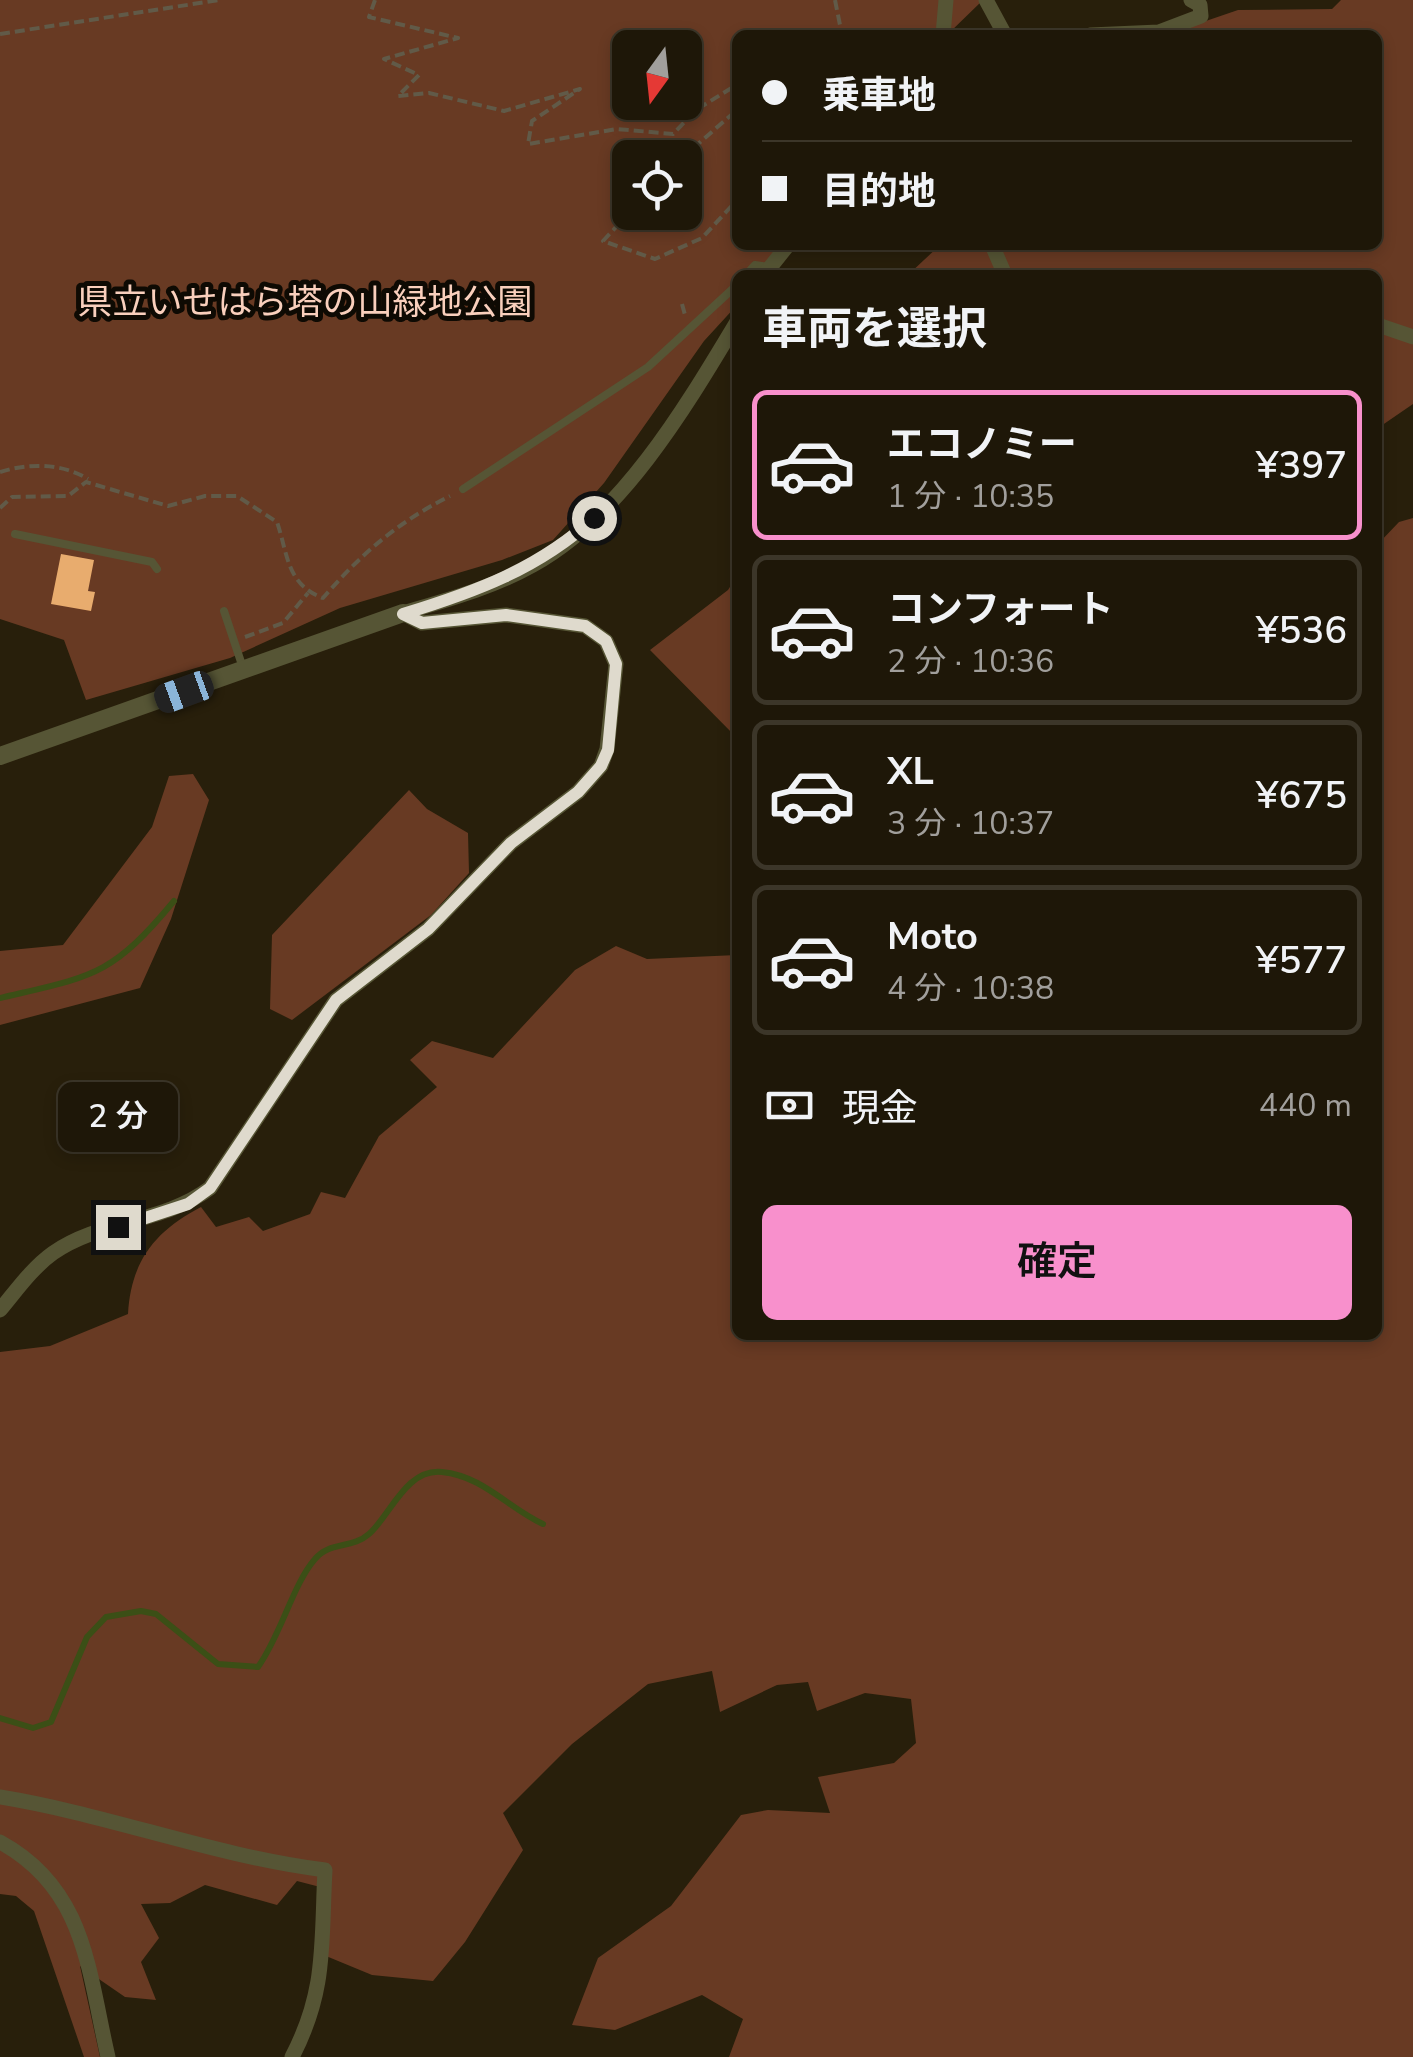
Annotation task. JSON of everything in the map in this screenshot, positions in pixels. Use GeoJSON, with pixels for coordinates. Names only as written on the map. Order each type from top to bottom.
{"type":"FeatureCollection","features":[{"type":"Feature","properties":{"kind":"street"},"geometry":{"type":"LineString","coordinates":[[943,30],[946,0]]}},
{"type":"Feature","properties":{"kind":"street"},"geometry":{"type":"LineString","coordinates":[[986,0],[1001,30]]}},
{"type":"Feature","properties":{"kind":"street"},"geometry":{"type":"LineString","coordinates":[[1172,30],[1201,16],[1200,5],[1191,0]]}},
{"type":"Feature","properties":{"kind":"street"},"geometry":{"type":"LineString","coordinates":[[767,270],[784,250]]}},
{"type":"Feature","properties":{"kind":"street"},"geometry":{"type":"LineString","coordinates":[[1382,325],[1413,337]]}},
{"type":"Feature","properties":{"kind":"street"},"geometry":{"type":"LineString","coordinates":[[0,756],[506,579],[564,546],[594,518],[677,418],[732,330]]}},
{"type":"Feature","properties":{"kind":"street"},"geometry":{"type":"LineString","coordinates":[[0,1310],[53,1253],[84,1238],[188,1204],[210,1188],[336,1000],[428,929],[511,843],[578,792],[601,766],[618,678],[612,651],[596,633],[571,622],[506,615],[422,623],[403,614]]}},
{"type":"Feature","properties":{"kind":"street"},"geometry":{"type":"LineString","coordinates":[[0,1796],[56,1806],[238,1857],[325,1870],[322,1981],[307,2028],[292,2057]]}},
{"type":"Feature","properties":{"kind":"street"},"geometry":{"type":"LineString","coordinates":[[0,1842],[24,1856],[53,1883],[74,1917],[108,2057]]}},
{"type":"Feature","properties":{"kind":"lane"},"geometry":{"type":"LineString","coordinates":[[464,489],[648,367],[732,290]]}},
{"type":"Feature","properties":{"kind":"lane"},"geometry":{"type":"LineString","coordinates":[[15,534],[152,562],[158,569]]}},
{"type":"Feature","properties":{"kind":"lane"},"geometry":{"type":"LineString","coordinates":[[224,611],[244,670]]}},
{"type":"Feature","properties":{"kind":"path"},"geometry":{"type":"LineString","coordinates":[[0,34],[218,0]]}},
{"type":"Feature","properties":{"kind":"path"},"geometry":{"type":"LineString","coordinates":[[375,0],[369,17],[458,38],[384,59],[419,75],[398,96],[429,93],[504,112],[580,89],[532,121],[528,144],[617,128],[673,134],[696,110],[732,88]]}},
{"type":"Feature","properties":{"kind":"path"},"geometry":{"type":"LineString","coordinates":[[836,0],[841,30]]}},
{"type":"Feature","properties":{"kind":"path"},"geometry":{"type":"LineString","coordinates":[[702,140],[732,114]]}},
{"type":"Feature","properties":{"kind":"path"},"geometry":{"type":"LineString","coordinates":[[614,230],[604,241],[656,258],[702,238],[732,206]]}},
{"type":"Feature","properties":{"kind":"path"},"geometry":{"type":"LineString","coordinates":[[0,472],[35,466],[72,469],[92,482],[168,506],[221,494],[252,503],[277,522],[287,568],[308,592],[322,598],[376,542],[412,515],[464,489]]}},
{"type":"Feature","properties":{"kind":"path"},"geometry":{"type":"LineString","coordinates":[[0,508],[12,497],[68,496],[92,482]]}},
{"type":"Feature","properties":{"kind":"path"},"geometry":{"type":"LineString","coordinates":[[252,635],[283,623],[308,592]]}},
{"type":"Feature","properties":{"kind":"green space","name":"県立いせはら塔の山緑地公園"},"geometry":{"type":"Polygon","coordinates":[[[0,0],[983,0],[952,30],[732,30],[732,250],[788,250],[770,270],[732,270],[732,310],[704,341],[604,483],[553,540],[502,560],[340,608],[230,658],[86,700],[64,640],[0,619],[0,0]]]}},
{"type":"Feature","properties":{"kind":"green space"},"geometry":{"type":"Polygon","coordinates":[[[1341,0],[1413,0],[1413,404],[1382,425],[1382,270],[913,270],[935,250],[1382,250],[1382,30],[1180,30],[1238,10],[1332,9],[1341,0]]]}},
{"type":"Feature","properties":{"kind":"green space"},"geometry":{"type":"Polygon","coordinates":[[[1413,518],[1413,2057],[729,2057],[743,2019],[702,1995],[615,2030],[572,2025],[598,1958],[671,1906],[741,1815],[768,1810],[830,1813],[818,1777],[894,1763],[916,1743],[911,1699],[865,1693],[817,1711],[808,1682],[777,1685],[720,1712],[712,1671],[648,1684],[572,1744],[503,1813],[523,1850],[465,1942],[433,1981],[372,1975],[326,1956],[324,1888],[297,1881],[277,1905],[205,1885],[170,1903],[141,1904],[159,1938],[141,1962],[156,2000],[125,1997],[80,1966],[100,2057],[84,2057],[34,1911],[16,1896],[0,1894],[0,1352],[50,1346],[128,1314],[134,1278],[148,1250],[171,1226],[201,1207],[216,1227],[249,1217],[263,1231],[310,1214],[321,1192],[345,1198],[379,1136],[437,1087],[410,1060],[432,1041],[493,1058],[575,970],[616,946],[647,959],[732,955],[732,1340],[1382,1340],[1382,540],[1399,522],[1413,518]]]}},
{"type":"Feature","properties":{"kind":"green space"},"geometry":{"type":"Polygon","coordinates":[[[732,584],[732,733],[650,650],[732,584]]]}},
{"type":"Feature","properties":{"kind":"green space"},"geometry":{"type":"Polygon","coordinates":[[[193,774],[209,800],[171,919],[140,988],[0,1025],[0,951],[63,945],[152,827],[169,776],[193,774]]]}},
{"type":"Feature","properties":{"kind":"green space"},"geometry":{"type":"Polygon","coordinates":[[[409,790],[427,809],[468,833],[469,873],[431,915],[292,1020],[270,1009],[272,935],[409,790]]]}},
{"type":"Feature","properties":{"kind":"building"},"geometry":{"type":"Polygon","coordinates":[[[61,554],[94,560],[88,591],[95,592],[91,611],[51,604],[61,554]]]}},
{"type":"Feature","properties":{"kind":"waterway"},"geometry":{"type":"LineString","coordinates":[[0,998],[98,970],[133,945],[174,901]]}},
{"type":"Feature","properties":{"kind":"waterway"},"geometry":{"type":"LineString","coordinates":[[0,1718],[33,1728],[51,1722],[87,1637],[106,1617],[141,1611],[156,1614],[218,1664],[258,1667],[315,1559],[327,1550],[369,1534],[409,1485],[429,1473],[442,1472],[470,1480],[543,1524]]}},
{"type":"Feature","properties":{"kind":"route"},"geometry":{"type":"LineString","coordinates":[[118,1227],[188,1204],[210,1188],[336,1000],[354,982],[428,929],[511,843],[578,792],[601,766],[608,750],[618,678],[612,651],[596,633],[571,622],[506,615],[422,623],[403,614],[506,579],[534,565],[564,546],[594,518]]}}]}
